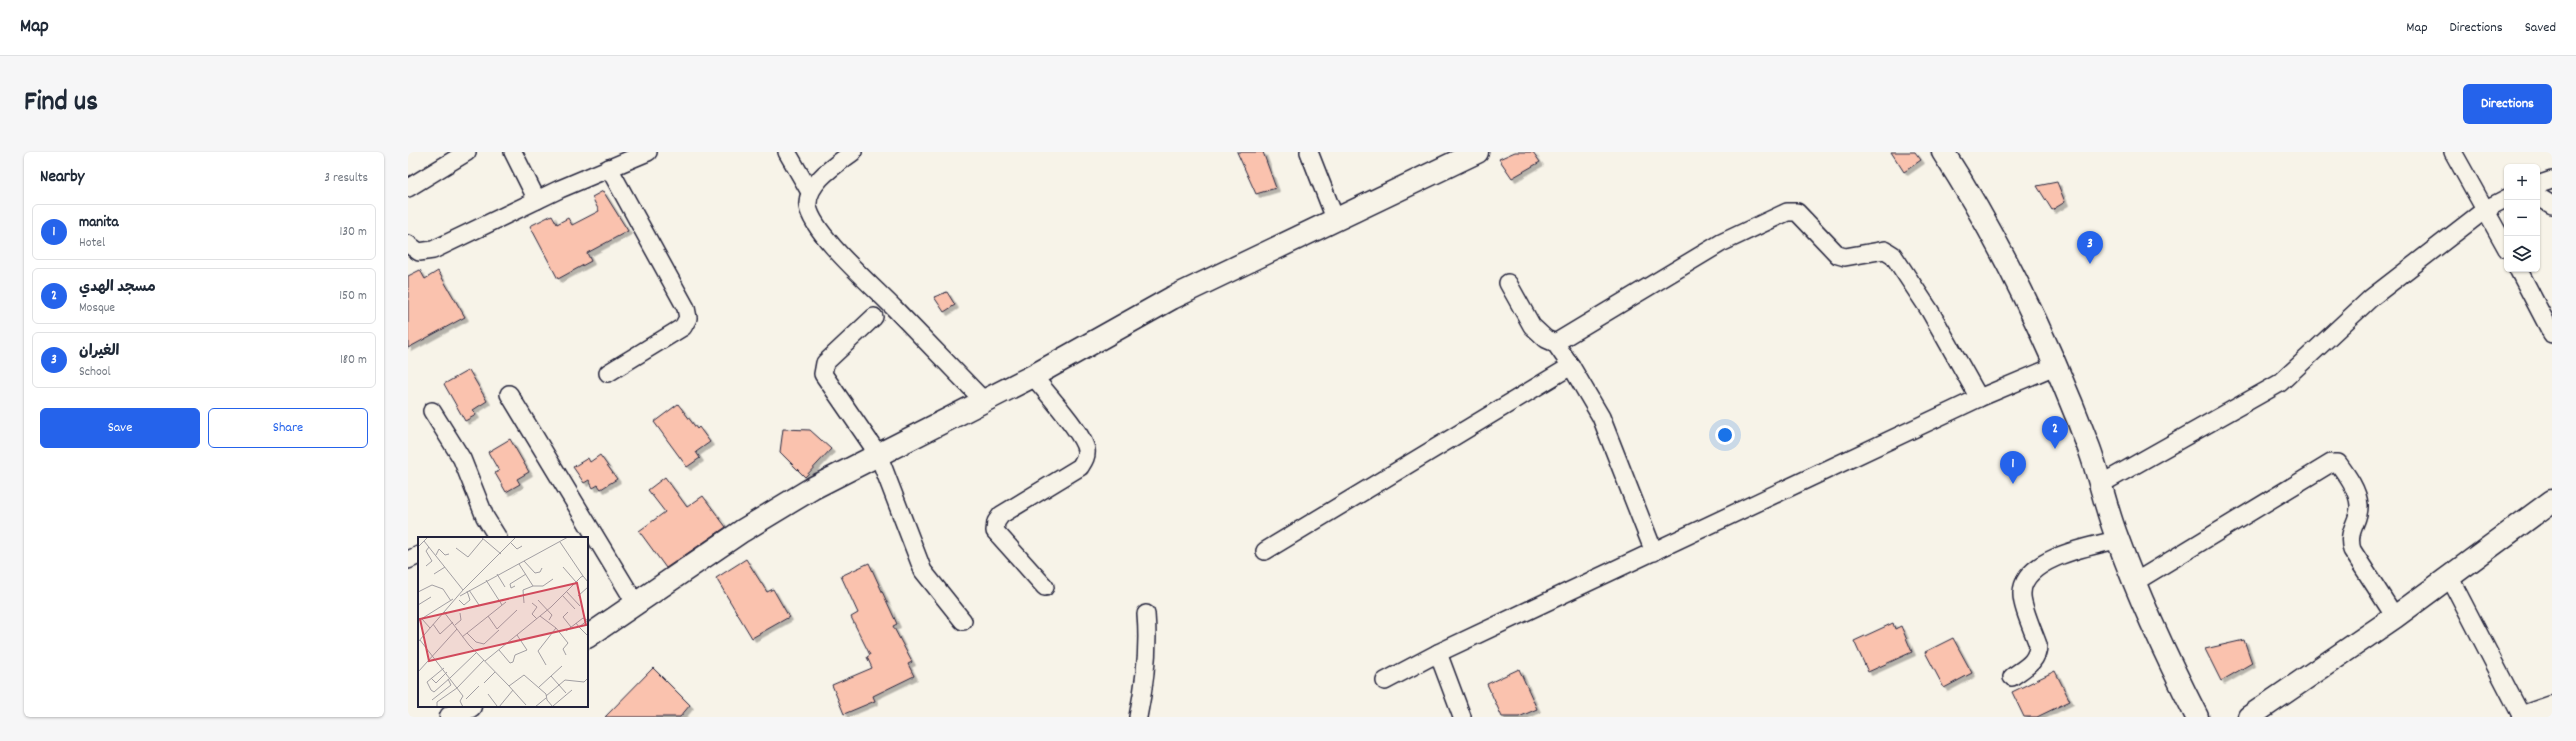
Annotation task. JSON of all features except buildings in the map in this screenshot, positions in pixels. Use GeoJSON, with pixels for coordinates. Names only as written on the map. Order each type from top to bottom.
{"type":"FeatureCollection","features":[{"type":"Feature","properties":{"kind":"street"},"geometry":{"type":"LineString","coordinates":[[408,188],[467,152]]}},
{"type":"Feature","properties":{"kind":"street"},"geometry":{"type":"LineString","coordinates":[[513,152],[537,200]]}},
{"type":"Feature","properties":{"kind":"street"},"geometry":{"type":"LineString","coordinates":[[408,244],[419,252],[433,250],[537,200],[648,152]]}},
{"type":"Feature","properties":{"kind":"street"},"geometry":{"type":"LineString","coordinates":[[788,152],[810,192]]}},
{"type":"Feature","properties":{"kind":"street"},"geometry":{"type":"LineString","coordinates":[[853,152],[830,169],[810,192],[808,206],[816,225],[847,261],[984,401]]}},
{"type":"Feature","properties":{"kind":"street"},"geometry":{"type":"LineString","coordinates":[[1309,152],[1336,221]]}},
{"type":"Feature","properties":{"kind":"street"},"geometry":{"type":"LineString","coordinates":[[588,636],[742,531],[812,488],[1034,376],[1172,298],[1478,152]]}},
{"type":"Feature","properties":{"kind":"street"},"geometry":{"type":"LineString","coordinates":[[1943,152],[1994,235],[2022,290],[2055,366],[2101,484],[2117,540],[2158,636],[2197,717]]}},
{"type":"Feature","properties":{"kind":"street"},"geometry":{"type":"LineString","coordinates":[[2454,152],[2504,243]]}},
{"type":"Feature","properties":{"kind":"street"},"geometry":{"type":"LineString","coordinates":[[608,372],[683,326],[688,318],[686,308],[609,168]]}},
{"type":"Feature","properties":{"kind":"street"},"geometry":{"type":"LineString","coordinates":[[2540,184],[2552,180]]}},
{"type":"Feature","properties":{"kind":"street"},"geometry":{"type":"LineString","coordinates":[[2540,198],[2552,205]]}},
{"type":"Feature","properties":{"kind":"street"},"geometry":{"type":"LineString","coordinates":[[2101,484],[2280,383],[2371,298],[2486,209],[2504,200]]}},
{"type":"Feature","properties":{"kind":"street"},"geometry":{"type":"LineString","coordinates":[[1555,343],[1721,243],[1787,212],[1797,212],[1838,256],[1846,257],[1885,250],[1893,255],[1930,312],[1979,398]]}},
{"type":"Feature","properties":{"kind":"street"},"geometry":{"type":"LineString","coordinates":[[2520,272],[2552,334]]}},
{"type":"Feature","properties":{"kind":"street"},"geometry":{"type":"LineString","coordinates":[[1508,283],[1532,326],[1546,339],[1555,343],[1602,417],[1654,552]]}},
{"type":"Feature","properties":{"kind":"street"},"geometry":{"type":"LineString","coordinates":[[874,317],[825,363],[823,370],[825,377],[878,454],[924,571],[963,621]]}},
{"type":"Feature","properties":{"kind":"street"},"geometry":{"type":"LineString","coordinates":[[1265,551],[1571,366]]}},
{"type":"Feature","properties":{"kind":"street"},"geometry":{"type":"LineString","coordinates":[[1385,681],[1438,653],[1979,398],[2055,366]]}},
{"type":"Feature","properties":{"kind":"street"},"geometry":{"type":"LineString","coordinates":[[1034,376],[1074,428],[1086,450],[1085,460],[1080,467],[1001,516],[996,522],[995,531],[1045,587]]}},
{"type":"Feature","properties":{"kind":"street"},"geometry":{"type":"LineString","coordinates":[[509,394],[636,604]]}},
{"type":"Feature","properties":{"kind":"street"},"geometry":{"type":"LineString","coordinates":[[432,411],[462,459],[485,517],[497,537]]}},
{"type":"Feature","properties":{"kind":"street"},"geometry":{"type":"LineString","coordinates":[[2135,582],[2331,463],[2338,463],[2356,493],[2359,506],[2349,540],[2352,550],[2395,617]]}},
{"type":"Feature","properties":{"kind":"street"},"geometry":{"type":"LineString","coordinates":[[2249,717],[2450,578],[2552,501]]}},
{"type":"Feature","properties":{"kind":"street"},"geometry":{"type":"LineString","coordinates":[[2012,677],[2034,660],[2038,653],[2038,645],[2021,594],[2024,582],[2032,573],[2067,551],[2117,540]]}},
{"type":"Feature","properties":{"kind":"street"},"geometry":{"type":"LineString","coordinates":[[408,560],[418,555]]}},
{"type":"Feature","properties":{"kind":"street"},"geometry":{"type":"LineString","coordinates":[[2450,578],[2522,717],[2552,707]]}},
{"type":"Feature","properties":{"kind":"street"},"geometry":{"type":"LineString","coordinates":[[1138,717],[1143,693],[1149,642],[1146,614]]}},
{"type":"Feature","properties":{"kind":"street"},"geometry":{"type":"LineString","coordinates":[[1438,653],[1462,717]]}},
{"type":"Feature","properties":{"kind":"street"},"geometry":{"type":"LineString","coordinates":[[451,717],[468,707]]}},
{"type":"Feature","properties":{"kind":"place","name":"الغيران"},"geometry":{"type":"Point","coordinates":[2090,264]}},
{"type":"Feature","properties":{"kind":"place","name":"مسجد الهدي"},"geometry":{"type":"Point","coordinates":[2055,449]}},
{"type":"Feature","properties":{"kind":"place","name":"manita"},"geometry":{"type":"Point","coordinates":[2013,484]}}]}
